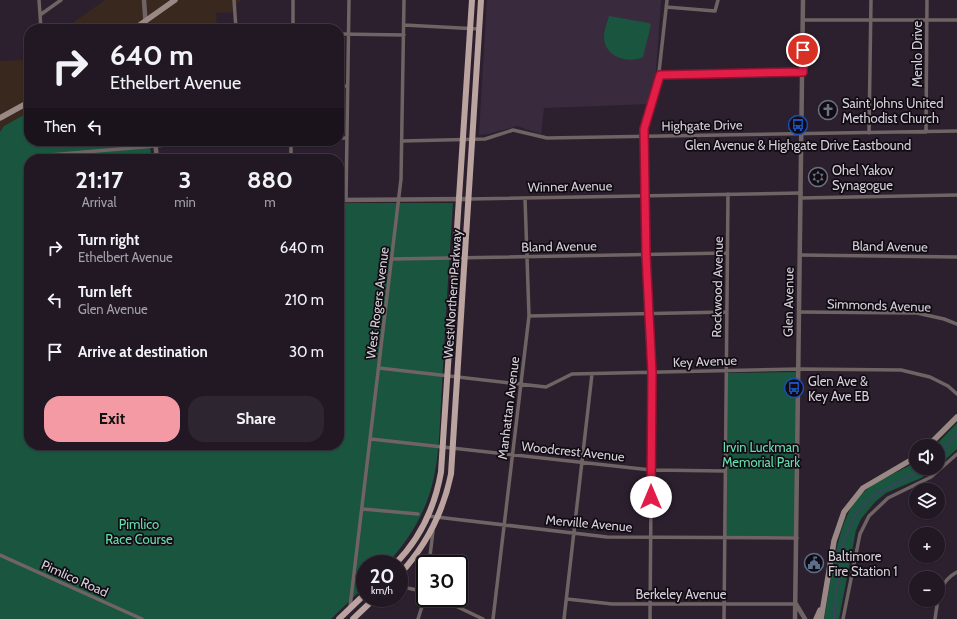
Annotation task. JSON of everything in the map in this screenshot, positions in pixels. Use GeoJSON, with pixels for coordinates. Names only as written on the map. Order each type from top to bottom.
{"type":"FeatureCollection","features":[{"type":"Feature","properties":{"kind":"main road"},"geometry":{"type":"LineString","coordinates":[[142,24],[175,0]]}},
{"type":"Feature","properties":{"kind":"main road","name":"West Northern Parkway"},"geometry":{"type":"LineString","coordinates":[[402,555],[416,537],[427,516],[439,481],[444,446],[458,199],[472,0]]}},
{"type":"Feature","properties":{"kind":"main road","name":"West Northern Parkway"},"geometry":{"type":"LineString","coordinates":[[408,565],[416,556],[433,528],[449,483],[458,377],[481,0]]}},
{"type":"Feature","properties":{"kind":"main road"},"geometry":{"type":"LineString","coordinates":[[0,118],[24,105]]}},
{"type":"Feature","properties":{"kind":"main road"},"geometry":{"type":"LineString","coordinates":[[935,439],[957,417]]}},
{"type":"Feature","properties":{"kind":"main road"},"geometry":{"type":"LineString","coordinates":[[821,619],[822,604],[838,526],[846,508],[858,493],[869,483],[909,461]]}},
{"type":"Feature","properties":{"kind":"main road"},"geometry":{"type":"LineString","coordinates":[[339,619],[356,602]]}},
{"type":"Feature","properties":{"kind":"main road"},"geometry":{"type":"LineString","coordinates":[[816,619],[822,604]]}},
{"type":"Feature","properties":{"kind":"main road"},"geometry":{"type":"LineString","coordinates":[[353,619],[366,607]]}},
{"type":"Feature","properties":{"kind":"street"},"geometry":{"type":"LineString","coordinates":[[39,0],[41,24]]}},
{"type":"Feature","properties":{"kind":"street"},"geometry":{"type":"LineString","coordinates":[[40,15],[61,0]]}},
{"type":"Feature","properties":{"kind":"street"},"geometry":{"type":"LineString","coordinates":[[144,0],[146,21]]}},
{"type":"Feature","properties":{"kind":"street"},"geometry":{"type":"LineString","coordinates":[[234,0],[236,24]]}},
{"type":"Feature","properties":{"kind":"street"},"geometry":{"type":"LineString","coordinates":[[293,0],[293,24]]}},
{"type":"Feature","properties":{"kind":"street"},"geometry":{"type":"LineString","coordinates":[[346,200],[349,0]]}},
{"type":"Feature","properties":{"kind":"street","name":"West Rogers Avenue"},"geometry":{"type":"LineString","coordinates":[[350,608],[363,509],[398,200],[402,141],[404,0]]}},
{"type":"Feature","properties":{"kind":"street"},"geometry":{"type":"LineString","coordinates":[[650,619],[652,373],[646,255],[644,136],[645,123],[660,75],[667,0]]}},
{"type":"Feature","properties":{"kind":"street"},"geometry":{"type":"LineString","coordinates":[[666,7],[715,11],[718,0]]}},
{"type":"Feature","properties":{"kind":"street","name":"Glen Avenue"},"geometry":{"type":"LineString","coordinates":[[795,619],[803,0]]}},
{"type":"Feature","properties":{"kind":"street"},"geometry":{"type":"LineString","coordinates":[[869,133],[870,0]]}},
{"type":"Feature","properties":{"kind":"street","name":"Menlo Drive"},"geometry":{"type":"LineString","coordinates":[[926,132],[928,0]]}},
{"type":"Feature","properties":{"kind":"street"},"geometry":{"type":"LineString","coordinates":[[803,20],[957,20]]}},
{"type":"Feature","properties":{"kind":"street"},"geometry":{"type":"LineString","coordinates":[[404,25],[479,29]]}},
{"type":"Feature","properties":{"kind":"street"},"geometry":{"type":"LineString","coordinates":[[344,34],[404,35]]}},
{"type":"Feature","properties":{"kind":"street"},"geometry":{"type":"LineString","coordinates":[[660,75],[803,72]]}},
{"type":"Feature","properties":{"kind":"street","name":"Highgate Drive"},"geometry":{"type":"LineString","coordinates":[[402,141],[472,140],[491,138],[504,132],[517,130],[538,137],[547,138],[957,131]]}},
{"type":"Feature","properties":{"kind":"street"},"geometry":{"type":"LineString","coordinates":[[58,154],[136,146]]}},
{"type":"Feature","properties":{"kind":"street","name":"Winner Avenue"},"geometry":{"type":"LineString","coordinates":[[346,200],[728,194],[801,196],[957,194]]}},
{"type":"Feature","properties":{"kind":"street","name":"Rockwood Avenue"},"geometry":{"type":"LineString","coordinates":[[724,619],[728,194]]}},
{"type":"Feature","properties":{"kind":"street","name":"Manhattan Avenue"},"geometry":{"type":"LineString","coordinates":[[493,619],[529,316],[525,198]]}},
{"type":"Feature","properties":{"kind":"street","name":"Bland Avenue"},"geometry":{"type":"LineString","coordinates":[[392,259],[727,254]]}},
{"type":"Feature","properties":{"kind":"street","name":"Bland Avenue"},"geometry":{"type":"LineString","coordinates":[[800,255],[957,257]]}},
{"type":"Feature","properties":{"kind":"street"},"geometry":{"type":"LineString","coordinates":[[529,316],[727,312]]}},
{"type":"Feature","properties":{"kind":"street","name":"Simmonds Avenue"},"geometry":{"type":"LineString","coordinates":[[799,312],[917,313],[944,318],[957,324]]}},
{"type":"Feature","properties":{"kind":"street","name":"Key Avenue"},"geometry":{"type":"LineString","coordinates":[[379,368],[549,387],[570,374],[799,369],[908,371],[922,374],[939,381],[957,394]]}},
{"type":"Feature","properties":{"kind":"street"},"geometry":{"type":"LineString","coordinates":[[564,619],[592,374]]}},
{"type":"Feature","properties":{"kind":"street","name":"Woodcrest Avenue"},"geometry":{"type":"LineString","coordinates":[[371,439],[651,470],[725,471]]}},
{"type":"Feature","properties":{"kind":"street"},"geometry":{"type":"LineString","coordinates":[[843,619],[860,534],[869,516],[888,498],[931,477],[957,454]]}},
{"type":"Feature","properties":{"kind":"street"},"geometry":{"type":"LineString","coordinates":[[363,509],[418,514]]}},
{"type":"Feature","properties":{"kind":"street","name":"Merville Avenue"},"geometry":{"type":"LineString","coordinates":[[427,516],[607,537],[797,538]]}},
{"type":"Feature","properties":{"kind":"street"},"geometry":{"type":"LineString","coordinates":[[430,555],[433,528]]}},
{"type":"Feature","properties":{"kind":"street","name":"Pimlico Road"},"geometry":{"type":"LineString","coordinates":[[0,555],[142,619]]}},
{"type":"Feature","properties":{"kind":"street"},"geometry":{"type":"LineString","coordinates":[[935,619],[941,586],[947,578],[957,572]]}},
{"type":"Feature","properties":{"kind":"street","name":"Berkeley Avenue"},"geometry":{"type":"LineString","coordinates":[[567,599],[605,604],[796,604]]}},
{"type":"Feature","properties":{"kind":"street"},"geometry":{"type":"LineString","coordinates":[[796,604],[805,619]]}},
{"type":"Feature","properties":{"kind":"street"},"geometry":{"type":"LineString","coordinates":[[418,619],[422,607]]}},
{"type":"Feature","properties":{"kind":"street"},"geometry":{"type":"LineString","coordinates":[[458,607],[484,619]]}},
{"type":"Feature","properties":{"kind":"shaded area"},"geometry":{"type":"Polygon","coordinates":[[[105,0],[242,0],[235,5],[235,12],[216,13],[217,24],[71,24],[105,0]]]}},
{"type":"Feature","properties":{"kind":"shaded area"},"geometry":{"type":"Polygon","coordinates":[[[487,0],[661,0],[656,70],[649,104],[544,108],[541,134],[517,126],[479,135],[487,0]]]}},
{"type":"Feature","properties":{"kind":"shaded area"},"geometry":{"type":"Polygon","coordinates":[[[24,60],[24,115],[4,126],[0,132],[0,61],[24,60]]]}},
{"type":"Feature","properties":{"kind":"green space"},"geometry":{"type":"Polygon","coordinates":[[[609,16],[649,23],[651,25],[643,57],[631,60],[624,59],[608,50],[605,45],[604,38],[609,16]]]}},
{"type":"Feature","properties":{"kind":"green space","name":"Pimlico Race Course"},"geometry":{"type":"Polygon","coordinates":[[[24,115],[24,146],[150,146],[151,154],[24,154],[24,450],[344,450],[344,203],[453,203],[439,444],[432,487],[419,518],[410,534],[395,555],[356,555],[356,595],[331,619],[0,619],[0,132],[4,126],[24,115]]]}},
{"type":"Feature","properties":{"kind":"green space","name":"Irvin Luckman Memorial Park"},"geometry":{"type":"Polygon","coordinates":[[[797,372],[795,536],[726,536],[728,373],[797,372]]]}},
{"type":"Feature","properties":{"kind":"green space"},"geometry":{"type":"Polygon","coordinates":[[[957,423],[957,449],[945,460],[945,439],[942,439],[957,423]]]}},
{"type":"Feature","properties":{"kind":"green space"},"geometry":{"type":"Polygon","coordinates":[[[909,466],[909,475],[926,475],[886,493],[875,502],[861,519],[856,530],[839,619],[824,619],[835,556],[844,524],[857,499],[869,488],[909,466]]]}},
{"type":"Feature","properties":{"kind":"waterway"},"geometry":{"type":"LineString","coordinates":[[945,448],[957,433]]}},
{"type":"Feature","properties":{"kind":"waterway"},"geometry":{"type":"LineString","coordinates":[[834,619],[836,592],[840,572],[839,553],[855,515],[873,496],[911,475]]}},
{"type":"Feature","properties":{"kind":"place","name":"Saint Johns United Methodist Church"},"geometry":{"type":"Point","coordinates":[828,110]}},
{"type":"Feature","properties":{"kind":"place","name":"Glen Avenue & Highgate Drive Eastbound"},"geometry":{"type":"Point","coordinates":[798,125]}},
{"type":"Feature","properties":{"kind":"place","name":"Ohel Yakov Synagogue"},"geometry":{"type":"Point","coordinates":[818,177]}},
{"type":"Feature","properties":{"kind":"place","name":"Glen Ave & Key Ave EB"},"geometry":{"type":"Point","coordinates":[794,388]}},
{"type":"Feature","properties":{"kind":"place","name":"Baltimore Fire Station 1"},"geometry":{"type":"Point","coordinates":[814,563]}},
{"type":"Feature","properties":{"kind":"route"},"geometry":{"type":"LineString","coordinates":[[651,497],[652,373],[645,225],[644,129],[660,75],[803,72],[803,50]]}}]}
